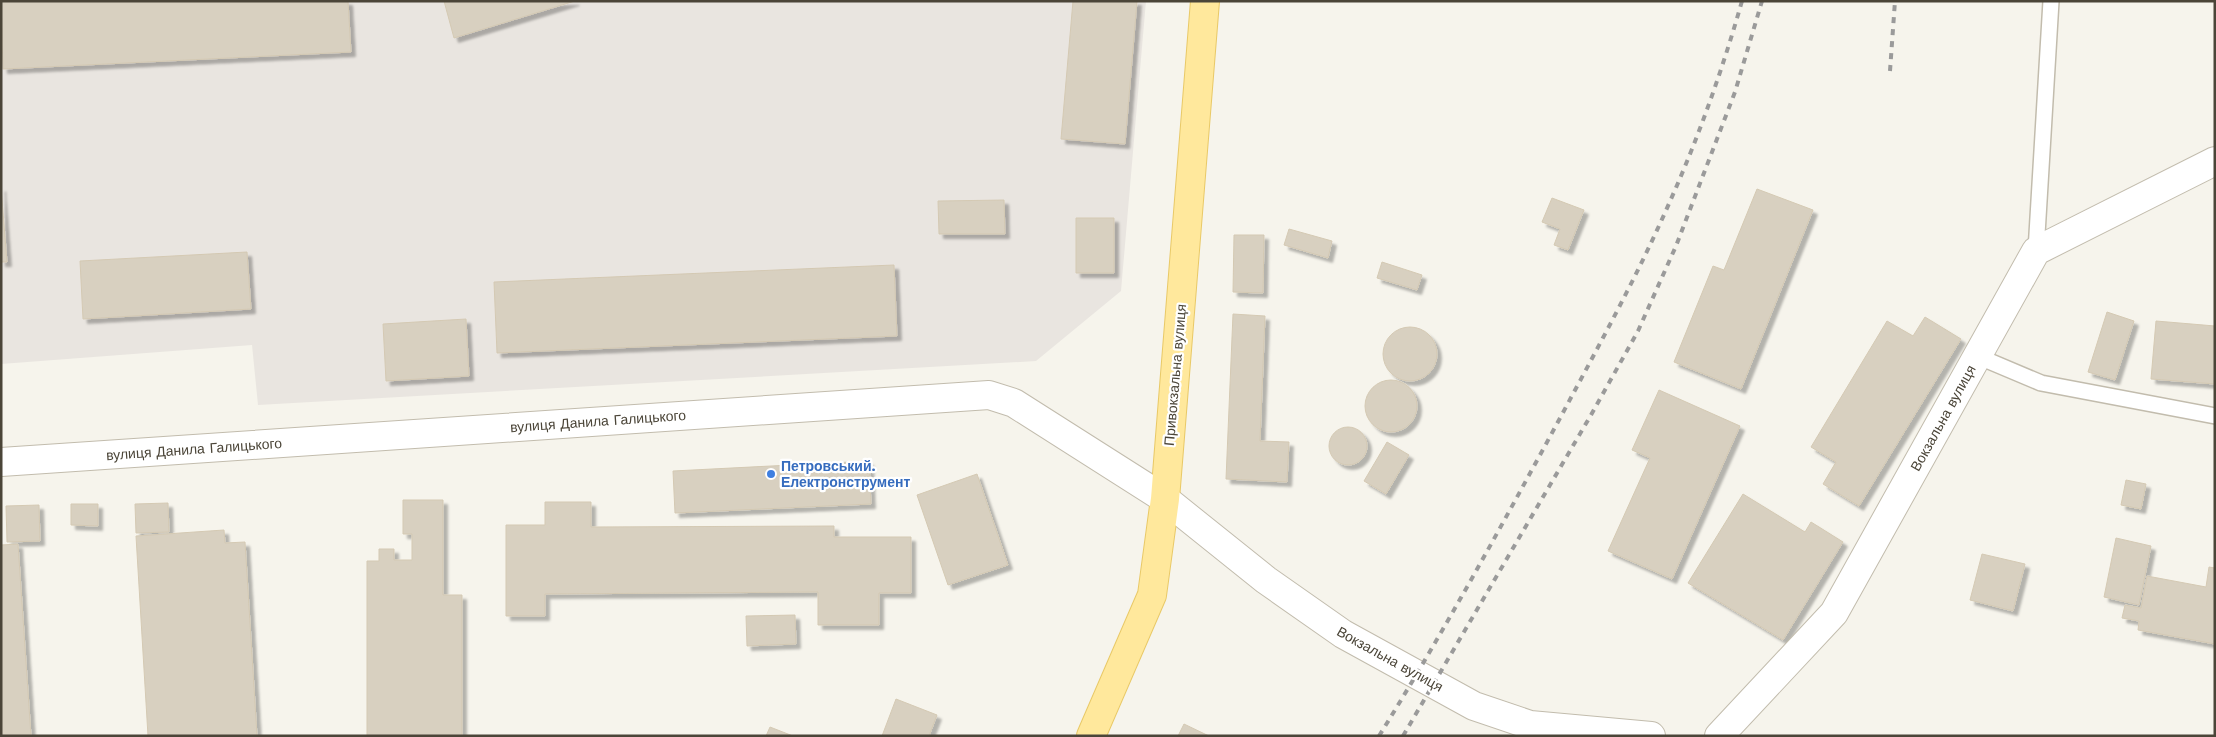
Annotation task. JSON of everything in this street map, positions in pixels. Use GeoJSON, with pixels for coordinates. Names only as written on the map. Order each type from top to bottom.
{"type":"FeatureCollection","features":[{"type":"Feature","properties":{"kind":"main road","name":"Привокзальна вулиця"},"geometry":{"type":"LineString","coordinates":[[1091,736],[1152,594],[1166,499],[1205,1]]}},
{"type":"Feature","properties":{"kind":"street"},"geometry":{"type":"LineString","coordinates":[[2036,251],[2215,161]]}},
{"type":"Feature","properties":{"kind":"street","name":"Вокзальна вулиця"},"geometry":{"type":"LineString","coordinates":[[1718,736],[1834,614],[2036,251]]}},
{"type":"Feature","properties":{"kind":"street","name":"вулиця Данила Галицького"},"geometry":{"type":"LineString","coordinates":[[1,462],[989,395],[1014,403],[1166,499]]}},
{"type":"Feature","properties":{"kind":"street","name":"Вокзальна вулиця"},"geometry":{"type":"LineString","coordinates":[[1166,499],[1266,580],[1343,634],[1474,706],[1530,725],[1651,736]]}},
{"type":"Feature","properties":{"kind":"lane"},"geometry":{"type":"LineString","coordinates":[[2036,251],[2051,1]]}},
{"type":"Feature","properties":{"kind":"lane"},"geometry":{"type":"LineString","coordinates":[[1977,356],[2041,383],[2215,416]]}},
{"type":"Feature","properties":{"kind":"shaded area"},"geometry":{"type":"Polygon","coordinates":[[[1,1],[1146,1],[1121,291],[1036,361],[258,405],[252,345],[1,364],[1,1]]]}},
{"type":"Feature","properties":{"kind":"building"},"geometry":{"type":"Polygon","coordinates":[[[1,1],[348,1],[351,52],[3,69],[1,1]]]}},
{"type":"Feature","properties":{"kind":"building"},"geometry":{"type":"Polygon","coordinates":[[[444,1],[575,1],[454,38],[444,1]]]}},
{"type":"Feature","properties":{"kind":"building"},"geometry":{"type":"Polygon","coordinates":[[[1073,1],[1137,1],[1125,144],[1061,139],[1073,1]]]}},
{"type":"Feature","properties":{"kind":"building"},"geometry":{"type":"Polygon","coordinates":[[[1,187],[7,262],[1,262],[1,187]]]}},
{"type":"Feature","properties":{"kind":"building"},"geometry":{"type":"Polygon","coordinates":[[[1757,189],[1813,210],[1741,389],[1674,362],[1713,266],[1724,270],[1757,189]]]}},
{"type":"Feature","properties":{"kind":"building"},"geometry":{"type":"Polygon","coordinates":[[[1552,198],[1584,210],[1568,250],[1554,245],[1560,229],[1542,222],[1552,198]]]}},
{"type":"Feature","properties":{"kind":"building"},"geometry":{"type":"Polygon","coordinates":[[[1004,200],[1005,234],[939,234],[938,201],[1004,200]]]}},
{"type":"Feature","properties":{"kind":"building"},"geometry":{"type":"Polygon","coordinates":[[[1076,218],[1114,218],[1114,273],[1076,273],[1076,218]]]}},
{"type":"Feature","properties":{"kind":"building"},"geometry":{"type":"Polygon","coordinates":[[[1289,229],[1332,241],[1328,258],[1284,245],[1289,229]]]}},
{"type":"Feature","properties":{"kind":"building"},"geometry":{"type":"Polygon","coordinates":[[[1234,235],[1264,235],[1263,293],[1233,292],[1234,235]]]}},
{"type":"Feature","properties":{"kind":"building"},"geometry":{"type":"Polygon","coordinates":[[[247,252],[251,309],[83,319],[80,261],[247,252]]]}},
{"type":"Feature","properties":{"kind":"building"},"geometry":{"type":"Polygon","coordinates":[[[1382,262],[1422,275],[1417,290],[1377,278],[1382,262]]]}},
{"type":"Feature","properties":{"kind":"building"},"geometry":{"type":"Polygon","coordinates":[[[894,265],[897,336],[497,353],[494,282],[894,265]]]}},
{"type":"Feature","properties":{"kind":"building"},"geometry":{"type":"Polygon","coordinates":[[[2107,312],[2134,321],[2115,380],[2088,372],[2107,312]]]}},
{"type":"Feature","properties":{"kind":"building"},"geometry":{"type":"Polygon","coordinates":[[[1233,314],[1265,316],[1260,441],[1289,442],[1287,482],[1226,479],[1233,314]]]}},
{"type":"Feature","properties":{"kind":"building"},"geometry":{"type":"Polygon","coordinates":[[[1925,317],[1961,339],[1859,506],[1823,484],[1836,462],[1811,447],[1887,321],[1913,336],[1925,317]]]}},
{"type":"Feature","properties":{"kind":"building"},"geometry":{"type":"Polygon","coordinates":[[[466,319],[469,376],[386,381],[383,324],[466,319]]]}},
{"type":"Feature","properties":{"kind":"building"},"geometry":{"type":"Polygon","coordinates":[[[2156,321],[2215,326],[2215,384],[2151,379],[2156,321]]]}},
{"type":"Feature","properties":{"kind":"building"},"geometry":{"type":"Polygon","coordinates":[[[1410,327],[1420,329],[1429,335],[1435,344],[1437,354],[1435,364],[1429,373],[1420,379],[1410,381],[1400,379],[1391,373],[1385,364],[1383,354],[1385,344],[1391,335],[1400,329],[1410,327]]]}},
{"type":"Feature","properties":{"kind":"building"},"geometry":{"type":"Polygon","coordinates":[[[1386,380],[1396,380],[1405,384],[1413,392],[1417,406],[1413,420],[1405,428],[1396,432],[1386,432],[1377,428],[1369,420],[1365,411],[1365,401],[1369,392],[1377,384],[1386,380]]]}},
{"type":"Feature","properties":{"kind":"building"},"geometry":{"type":"Polygon","coordinates":[[[1659,390],[1740,426],[1672,579],[1608,551],[1650,458],[1632,450],[1659,390]]]}},
{"type":"Feature","properties":{"kind":"building"},"geometry":{"type":"Polygon","coordinates":[[[1348,427],[1362,432],[1367,446],[1362,460],[1348,465],[1334,460],[1329,446],[1334,432],[1348,427]]]}},
{"type":"Feature","properties":{"kind":"building"},"geometry":{"type":"Polygon","coordinates":[[[1387,442],[1409,455],[1386,494],[1364,481],[1387,442]]]}},
{"type":"Feature","properties":{"kind":"building"},"geometry":{"type":"Polygon","coordinates":[[[869,461],[871,504],[675,513],[673,471],[869,461]]]}},
{"type":"Feature","properties":{"kind":"building"},"geometry":{"type":"Polygon","coordinates":[[[977,474],[1008,565],[948,585],[917,495],[977,474]]]}},
{"type":"Feature","properties":{"kind":"building"},"geometry":{"type":"Polygon","coordinates":[[[2126,480],[2146,484],[2141,509],[2121,505],[2126,480]]]}},
{"type":"Feature","properties":{"kind":"building"},"geometry":{"type":"Polygon","coordinates":[[[1743,494],[1805,532],[1811,522],[1843,542],[1783,640],[1688,583],[1743,494]]]}},
{"type":"Feature","properties":{"kind":"building"},"geometry":{"type":"Polygon","coordinates":[[[403,500],[443,500],[443,595],[462,595],[462,736],[367,736],[367,561],[379,561],[379,549],[394,549],[394,560],[412,560],[412,534],[403,534],[403,500]]]}},
{"type":"Feature","properties":{"kind":"building"},"geometry":{"type":"Polygon","coordinates":[[[545,502],[591,502],[591,527],[834,526],[834,537],[911,537],[911,593],[879,593],[879,625],[818,625],[818,592],[545,594],[545,616],[506,616],[506,525],[545,525],[545,502]]]}},
{"type":"Feature","properties":{"kind":"building"},"geometry":{"type":"Polygon","coordinates":[[[168,503],[169,532],[136,533],[135,504],[168,503]]]}},
{"type":"Feature","properties":{"kind":"building"},"geometry":{"type":"Polygon","coordinates":[[[71,504],[98,504],[98,526],[71,525],[71,504]]]}},
{"type":"Feature","properties":{"kind":"building"},"geometry":{"type":"Polygon","coordinates":[[[39,505],[40,541],[7,542],[6,506],[39,505]]]}},
{"type":"Feature","properties":{"kind":"building"},"geometry":{"type":"Polygon","coordinates":[[[224,530],[225,543],[245,542],[257,736],[148,736],[136,536],[224,530]]]}},
{"type":"Feature","properties":{"kind":"building"},"geometry":{"type":"Polygon","coordinates":[[[2116,538],[2151,546],[2139,605],[2104,597],[2116,538]]]}},
{"type":"Feature","properties":{"kind":"building"},"geometry":{"type":"Polygon","coordinates":[[[18,544],[31,736],[1,736],[1,545],[18,544]]]}},
{"type":"Feature","properties":{"kind":"building"},"geometry":{"type":"Polygon","coordinates":[[[1982,554],[2025,564],[2013,611],[1970,600],[1982,554]]]}},
{"type":"Feature","properties":{"kind":"building"},"geometry":{"type":"Polygon","coordinates":[[[2209,567],[2215,568],[2215,644],[2138,630],[2139,621],[2122,618],[2125,605],[2141,608],[2147,576],[2206,587],[2209,567]]]}},
{"type":"Feature","properties":{"kind":"building"},"geometry":{"type":"Polygon","coordinates":[[[795,615],[796,644],[747,646],[746,616],[795,615]]]}},
{"type":"Feature","properties":{"kind":"building"},"geometry":{"type":"Polygon","coordinates":[[[896,699],[937,715],[929,736],[882,736],[896,699]]]}},
{"type":"Feature","properties":{"kind":"building"},"geometry":{"type":"Polygon","coordinates":[[[1184,724],[1209,736],[1178,736],[1184,724]]]}},
{"type":"Feature","properties":{"kind":"building"},"geometry":{"type":"Polygon","coordinates":[[[770,727],[793,736],[766,736],[770,727]]]}},
{"type":"Feature","properties":{"kind":"railway"},"geometry":{"type":"LineString","coordinates":[[1379,736],[1449,619],[1493,540],[1617,311],[1645,255],[1701,126],[1719,76],[1742,1]]}},
{"type":"Feature","properties":{"kind":"railway"},"geometry":{"type":"LineString","coordinates":[[1403,736],[1591,415],[1638,331],[1676,246],[1735,92],[1762,1]]}},
{"type":"Feature","properties":{"kind":"railway"},"geometry":{"type":"LineString","coordinates":[[1890,71],[1895,1]]}},
{"type":"Feature","properties":{"kind":"place","name":"Петровський. Електронструмент"},"geometry":{"type":"Point","coordinates":[771,474]}}]}
